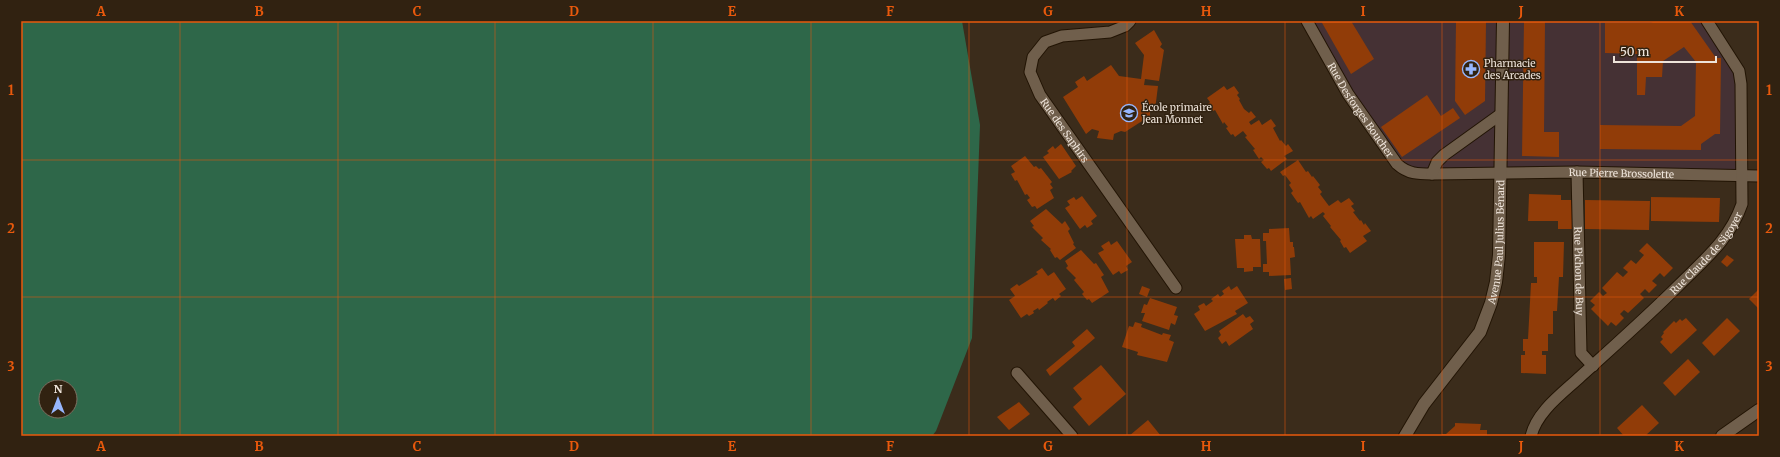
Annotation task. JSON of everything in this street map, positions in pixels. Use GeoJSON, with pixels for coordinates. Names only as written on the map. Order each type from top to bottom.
{"type":"FeatureCollection","features":[{"type":"Feature","properties":{"kind":"main road","name":"Avenue Paul Julius Bénard"},"geometry":{"type":"LineString","coordinates":[[1405,436],[1424,404],[1477,338],[1492,303],[1499,255],[1503,21]]}},
{"type":"Feature","properties":{"kind":"main road"},"geometry":{"type":"LineString","coordinates":[[1722,436],[1759,410]]}},
{"type":"Feature","properties":{"kind":"street","name":"Rue des Saphirs"},"geometry":{"type":"LineString","coordinates":[[1130,21],[1125,26],[1110,32],[1062,36],[1045,42],[1033,57],[1030,72],[1040,95],[1176,288]]}},
{"type":"Feature","properties":{"kind":"street","name":"Rue Desforges Boucher"},"geometry":{"type":"LineString","coordinates":[[1307,21],[1348,94],[1397,164],[1404,170],[1413,173],[1432,174],[1500,173]]}},
{"type":"Feature","properties":{"kind":"street","name":"Rue Claude de Sigoyer"},"geometry":{"type":"LineString","coordinates":[[1531,436],[1532,430],[1548,407],[1655,309],[1703,261],[1729,233],[1736,222],[1742,204],[1742,84],[1739,71],[1707,21]]}},
{"type":"Feature","properties":{"kind":"street"},"geometry":{"type":"LineString","coordinates":[[1432,174],[1437,162],[1444,155],[1502,114]]}},
{"type":"Feature","properties":{"kind":"street","name":"Rue Pierre Brossolette"},"geometry":{"type":"LineString","coordinates":[[1500,173],[1577,172],[1759,176]]}},
{"type":"Feature","properties":{"kind":"street","name":"Rue Pichon de Buy"},"geometry":{"type":"LineString","coordinates":[[1577,172],[1581,353],[1593,366]]}},
{"type":"Feature","properties":{"kind":"street"},"geometry":{"type":"LineString","coordinates":[[1017,373],[1072,436]]}},
{"type":"Feature","properties":{"kind":"shaded area"},"geometry":{"type":"Polygon","coordinates":[[[1307,21],[1707,21],[1739,71],[1743,175],[1404,171],[1307,21]]]}},
{"type":"Feature","properties":{"kind":"green space"},"geometry":{"type":"Polygon","coordinates":[[[21,21],[962,21],[980,125],[972,338],[936,431],[932,436],[21,436],[21,21]]]}},
{"type":"Feature","properties":{"kind":"building"},"geometry":{"type":"Polygon","coordinates":[[[1321,21],[1351,21],[1374,59],[1351,74],[1321,21]]]}},
{"type":"Feature","properties":{"kind":"building"},"geometry":{"type":"Polygon","coordinates":[[[1456,21],[1486,21],[1485,101],[1465,115],[1455,101],[1456,21]]]}},
{"type":"Feature","properties":{"kind":"building"},"geometry":{"type":"Polygon","coordinates":[[[1524,21],[1545,21],[1544,132],[1559,132],[1559,157],[1522,156],[1524,21]]]}},
{"type":"Feature","properties":{"kind":"building"},"geometry":{"type":"Polygon","coordinates":[[[1655,21],[1690,21],[1716,58],[1721,58],[1720,134],[1715,134],[1701,144],[1701,150],[1600,149],[1600,125],[1681,126],[1695,116],[1696,62],[1684,47],[1663,61],[1662,77],[1646,77],[1645,95],[1637,95],[1637,54],[1605,53],[1605,23],[1651,23],[1655,21]]]}},
{"type":"Feature","properties":{"kind":"building"},"geometry":{"type":"Polygon","coordinates":[[[1154,30],[1162,44],[1160,47],[1164,50],[1159,81],[1145,79],[1144,85],[1158,86],[1155,110],[1150,111],[1150,116],[1125,132],[1121,131],[1114,134],[1113,140],[1097,138],[1099,131],[1092,129],[1086,134],[1063,97],[1078,87],[1075,82],[1084,76],[1087,81],[1111,65],[1119,76],[1141,79],[1144,55],[1135,43],[1154,30]]]}},
{"type":"Feature","properties":{"kind":"building"},"geometry":{"type":"Polygon","coordinates":[[[1224,86],[1227,90],[1234,86],[1239,93],[1237,95],[1244,109],[1249,113],[1251,111],[1256,117],[1249,122],[1251,125],[1259,120],[1262,125],[1271,119],[1276,126],[1273,128],[1280,141],[1281,140],[1286,146],[1288,144],[1293,151],[1284,156],[1287,159],[1271,171],[1261,162],[1264,160],[1261,157],[1259,159],[1253,150],[1255,149],[1245,137],[1247,136],[1243,131],[1235,137],[1233,134],[1231,135],[1226,128],[1228,127],[1224,122],[1223,124],[1215,110],[1213,111],[1208,104],[1210,102],[1207,98],[1224,86]]]}},
{"type":"Feature","properties":{"kind":"building"},"geometry":{"type":"Polygon","coordinates":[[[1427,95],[1441,116],[1453,108],[1460,118],[1402,157],[1381,127],[1427,95]]]}},
{"type":"Feature","properties":{"kind":"building"},"geometry":{"type":"Polygon","coordinates":[[[1061,144],[1076,166],[1071,171],[1072,172],[1059,179],[1043,157],[1049,153],[1047,151],[1053,146],[1055,149],[1061,144]]]}},
{"type":"Feature","properties":{"kind":"building"},"geometry":{"type":"Polygon","coordinates":[[[1025,156],[1034,167],[1036,166],[1039,169],[1041,168],[1052,182],[1050,184],[1053,188],[1050,190],[1054,198],[1037,209],[1035,206],[1032,207],[1027,200],[1030,198],[1027,194],[1025,195],[1017,180],[1015,181],[1011,174],[1015,172],[1011,166],[1025,156]]]}},
{"type":"Feature","properties":{"kind":"building"},"geometry":{"type":"Polygon","coordinates":[[[1298,160],[1306,172],[1308,171],[1320,185],[1318,187],[1322,192],[1320,194],[1329,206],[1338,200],[1341,203],[1349,198],[1354,204],[1351,206],[1355,211],[1353,212],[1371,231],[1363,236],[1367,241],[1350,253],[1346,247],[1344,248],[1340,241],[1341,240],[1330,227],[1331,226],[1323,216],[1325,214],[1323,212],[1313,219],[1311,216],[1309,218],[1300,202],[1298,203],[1291,193],[1293,191],[1289,185],[1291,183],[1285,175],[1283,176],[1280,172],[1298,160]]]}},
{"type":"Feature","properties":{"kind":"building"},"geometry":{"type":"Polygon","coordinates":[[[1529,194],[1561,195],[1561,200],[1574,200],[1574,229],[1558,229],[1558,221],[1528,221],[1529,194]]]}},
{"type":"Feature","properties":{"kind":"building"},"geometry":{"type":"Polygon","coordinates":[[[1082,196],[1097,216],[1091,221],[1093,224],[1087,228],[1085,225],[1080,229],[1065,208],[1070,205],[1067,201],[1074,197],[1076,200],[1082,196]]]}},
{"type":"Feature","properties":{"kind":"building"},"geometry":{"type":"Polygon","coordinates":[[[1651,197],[1720,198],[1719,222],[1651,221],[1651,197]]]}},
{"type":"Feature","properties":{"kind":"building"},"geometry":{"type":"Polygon","coordinates":[[[1585,200],[1650,201],[1649,230],[1585,229],[1585,200]]]}},
{"type":"Feature","properties":{"kind":"building"},"geometry":{"type":"Polygon","coordinates":[[[1046,209],[1062,224],[1065,221],[1070,229],[1068,231],[1076,248],[1060,260],[1057,257],[1055,258],[1050,250],[1051,249],[1041,240],[1043,238],[1032,227],[1034,226],[1030,221],[1046,209]]]}},
{"type":"Feature","properties":{"kind":"building"},"geometry":{"type":"Polygon","coordinates":[[[1289,228],[1290,242],[1293,242],[1295,257],[1290,258],[1291,275],[1269,276],[1269,272],[1263,272],[1263,264],[1267,264],[1266,241],[1263,241],[1263,233],[1269,233],[1269,229],[1289,228]]]}},
{"type":"Feature","properties":{"kind":"building"},"geometry":{"type":"Polygon","coordinates":[[[1244,235],[1251,235],[1252,239],[1260,239],[1261,267],[1253,267],[1253,271],[1244,272],[1244,268],[1237,268],[1235,239],[1244,239],[1244,235]]]}},
{"type":"Feature","properties":{"kind":"building"},"geometry":{"type":"Polygon","coordinates":[[[1109,241],[1111,245],[1117,241],[1132,262],[1126,266],[1128,270],[1121,274],[1119,271],[1113,275],[1098,253],[1104,250],[1101,246],[1109,241]]]}},
{"type":"Feature","properties":{"kind":"building"},"geometry":{"type":"Polygon","coordinates":[[[1534,242],[1564,242],[1563,277],[1559,277],[1557,311],[1553,311],[1553,334],[1548,334],[1548,351],[1542,351],[1542,355],[1546,355],[1546,374],[1521,373],[1521,355],[1525,355],[1525,351],[1523,351],[1523,339],[1528,339],[1531,283],[1537,283],[1537,277],[1534,277],[1534,242]]]}},
{"type":"Feature","properties":{"kind":"building"},"geometry":{"type":"Polygon","coordinates":[[[1647,243],[1673,268],[1664,277],[1660,273],[1652,281],[1657,285],[1649,293],[1645,289],[1640,294],[1644,298],[1628,313],[1624,310],[1620,314],[1624,318],[1616,326],[1611,322],[1608,326],[1591,309],[1595,305],[1590,301],[1599,292],[1603,296],[1607,293],[1602,288],[1617,272],[1623,277],[1628,272],[1623,268],[1631,260],[1636,264],[1644,255],[1639,251],[1647,243]]]}},
{"type":"Feature","properties":{"kind":"building"},"geometry":{"type":"Polygon","coordinates":[[[1081,250],[1094,264],[1096,263],[1104,275],[1101,277],[1109,292],[1092,303],[1082,294],[1084,292],[1074,280],[1076,278],[1066,268],[1068,266],[1065,261],[1081,250]]]}},
{"type":"Feature","properties":{"kind":"building"},"geometry":{"type":"Polygon","coordinates":[[[1727,255],[1734,260],[1727,267],[1721,262],[1727,255]]]}},
{"type":"Feature","properties":{"kind":"building"},"geometry":{"type":"Polygon","coordinates":[[[1042,268],[1048,276],[1054,272],[1066,289],[1059,294],[1061,296],[1055,301],[1053,298],[1039,310],[1038,308],[1029,316],[1027,314],[1021,318],[1009,300],[1015,296],[1010,289],[1017,284],[1019,286],[1038,274],[1036,272],[1042,268]]]}},
{"type":"Feature","properties":{"kind":"building"},"geometry":{"type":"Polygon","coordinates":[[[1291,278],[1292,289],[1285,290],[1284,279],[1291,278]]]}},
{"type":"Feature","properties":{"kind":"building"},"geometry":{"type":"Polygon","coordinates":[[[1142,286],[1150,289],[1147,297],[1139,294],[1142,286]]]}},
{"type":"Feature","properties":{"kind":"building"},"geometry":{"type":"Polygon","coordinates":[[[1229,286],[1231,290],[1237,286],[1248,303],[1235,311],[1237,314],[1205,331],[1194,314],[1200,310],[1198,306],[1204,303],[1206,306],[1213,301],[1211,299],[1218,294],[1220,297],[1224,294],[1222,291],[1229,286]]]}},
{"type":"Feature","properties":{"kind":"building"},"geometry":{"type":"Polygon","coordinates":[[[1759,289],[1759,309],[1749,299],[1759,289]]]}},
{"type":"Feature","properties":{"kind":"building"},"geometry":{"type":"Polygon","coordinates":[[[1150,298],[1177,307],[1174,315],[1178,316],[1175,325],[1171,323],[1169,330],[1142,321],[1145,313],[1141,313],[1144,304],[1147,305],[1150,298]]]}},
{"type":"Feature","properties":{"kind":"building"},"geometry":{"type":"Polygon","coordinates":[[[1243,314],[1246,318],[1250,316],[1254,321],[1250,324],[1253,329],[1229,346],[1226,341],[1222,344],[1218,338],[1221,335],[1219,331],[1243,314]]]}},
{"type":"Feature","properties":{"kind":"building"},"geometry":{"type":"Polygon","coordinates":[[[1686,318],[1697,330],[1671,354],[1660,342],[1663,339],[1661,337],[1664,333],[1663,332],[1674,321],[1676,323],[1680,319],[1682,321],[1686,318]]]}},
{"type":"Feature","properties":{"kind":"building"},"geometry":{"type":"Polygon","coordinates":[[[1727,318],[1740,331],[1714,356],[1702,343],[1727,318]]]}},
{"type":"Feature","properties":{"kind":"building"},"geometry":{"type":"Polygon","coordinates":[[[1135,322],[1142,324],[1141,327],[1162,335],[1163,333],[1171,335],[1169,340],[1174,342],[1167,362],[1137,355],[1138,352],[1122,347],[1129,326],[1133,327],[1135,322]]]}},
{"type":"Feature","properties":{"kind":"building"},"geometry":{"type":"Polygon","coordinates":[[[1087,329],[1095,338],[1050,376],[1046,370],[1075,346],[1072,342],[1087,329]]]}},
{"type":"Feature","properties":{"kind":"building"},"geometry":{"type":"Polygon","coordinates":[[[1688,359],[1700,372],[1675,396],[1663,383],[1688,359]]]}},
{"type":"Feature","properties":{"kind":"building"},"geometry":{"type":"Polygon","coordinates":[[[1101,365],[1126,394],[1089,426],[1073,407],[1082,399],[1073,388],[1101,365]]]}},
{"type":"Feature","properties":{"kind":"building"},"geometry":{"type":"Polygon","coordinates":[[[1019,402],[1030,414],[1009,430],[997,417],[1019,402]]]}},
{"type":"Feature","properties":{"kind":"building"},"geometry":{"type":"Polygon","coordinates":[[[1642,405],[1659,423],[1645,436],[1624,436],[1617,428],[1642,405]]]}},
{"type":"Feature","properties":{"kind":"building"},"geometry":{"type":"Polygon","coordinates":[[[1148,420],[1161,436],[1129,436],[1148,420]]]}},
{"type":"Feature","properties":{"kind":"building"},"geometry":{"type":"Polygon","coordinates":[[[1455,423],[1481,424],[1480,430],[1487,430],[1487,436],[1442,436],[1442,434],[1446,434],[1455,426],[1455,423]]]}},
{"type":"Feature","properties":{"kind":"place","name":"Pharmacie des Arcades"},"geometry":{"type":"Point","coordinates":[1471,69]}},
{"type":"Feature","properties":{"kind":"place","name":"École primaire Jean Monnet"},"geometry":{"type":"Point","coordinates":[1129,113]}}]}
